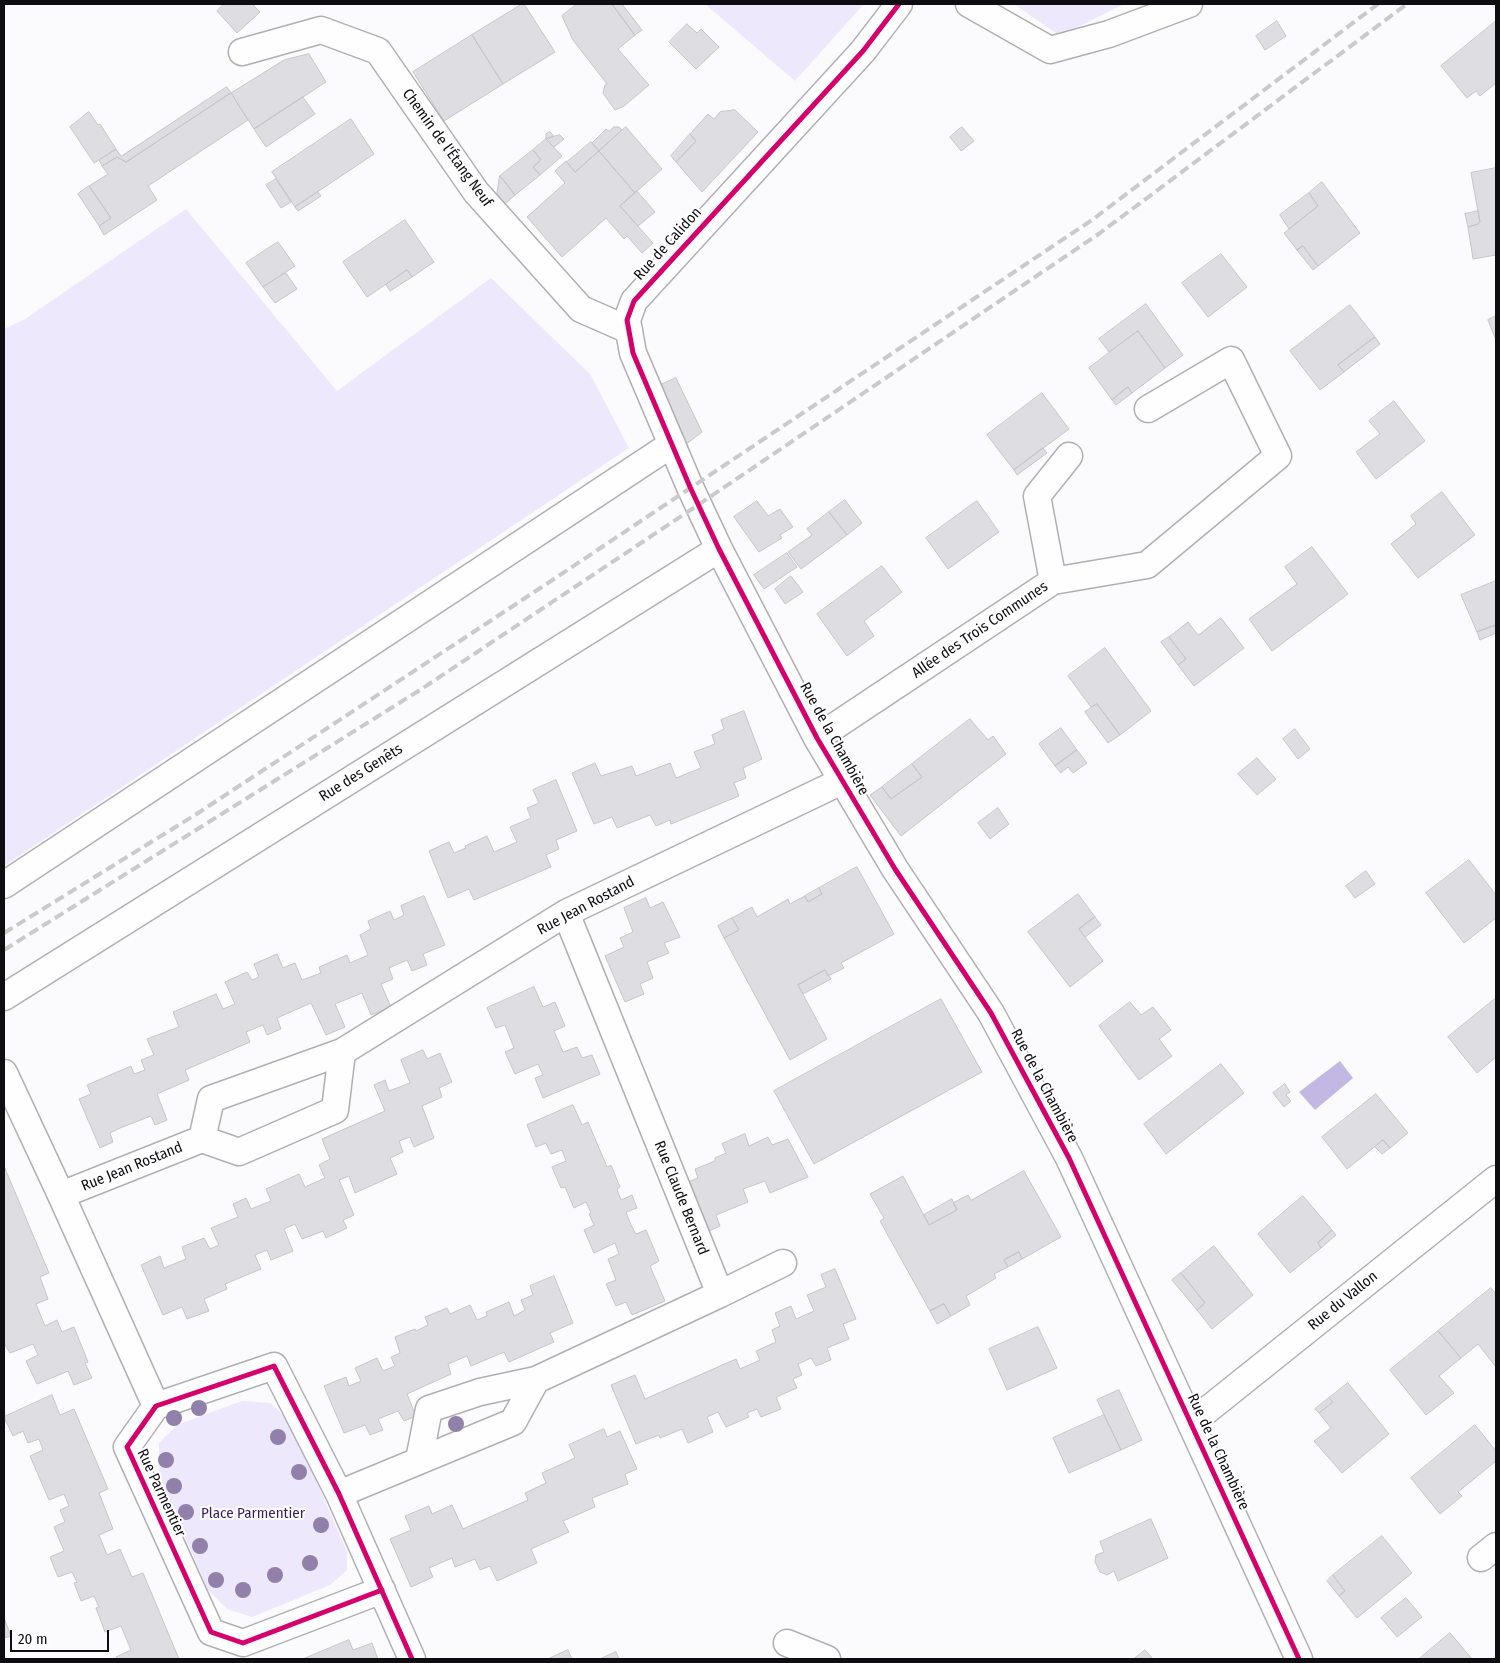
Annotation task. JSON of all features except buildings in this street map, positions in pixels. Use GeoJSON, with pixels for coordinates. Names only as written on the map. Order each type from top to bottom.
{"type":"FeatureCollection","features":[{"type":"Feature","properties":{"kind":"street","name":"Rue de Calidon"},"geometry":{"type":"LineString","coordinates":[[719,550],[633,353],[627,320],[634,301],[863,52],[899,4]]}},
{"type":"Feature","properties":{"kind":"street"},"geometry":{"type":"LineString","coordinates":[[969,4],[1050,50],[1110,34],[1189,4]]}},
{"type":"Feature","properties":{"kind":"street","name":"Chemin de l'Étang Neuf"},"geometry":{"type":"LineString","coordinates":[[242,52],[321,30],[378,51],[476,192],[574,302],[581,309],[629,330]]}},
{"type":"Feature","properties":{"kind":"street","name":"Allée des Trois Communes"},"geometry":{"type":"LineString","coordinates":[[816,738],[1053,581],[1146,565],[1278,456],[1231,360],[1148,409]]}},
{"type":"Feature","properties":{"kind":"street"},"geometry":{"type":"LineString","coordinates":[[4,885],[672,444]]}},
{"type":"Feature","properties":{"kind":"street"},"geometry":{"type":"LineString","coordinates":[[1053,581],[1037,496],[1069,456]]}},
{"type":"Feature","properties":{"kind":"street","name":"Rue de la Chambière"},"geometry":{"type":"LineString","coordinates":[[719,550],[816,738],[895,869],[995,1022],[1069,1158],[1299,1659]]}},
{"type":"Feature","properties":{"kind":"street","name":"Rue des Genêts"},"geometry":{"type":"LineString","coordinates":[[4,997],[719,550]]}},
{"type":"Feature","properties":{"kind":"street","name":"Rue Jean Rostand"},"geometry":{"type":"LineString","coordinates":[[202,1139],[211,1099],[342,1052],[566,913],[842,781]]}},
{"type":"Feature","properties":{"kind":"street","name":"Rue Claude Bernard"},"geometry":{"type":"LineString","coordinates":[[566,913],[720,1294]]}},
{"type":"Feature","properties":{"kind":"street","name":"Rue Jean Rostand"},"geometry":{"type":"LineString","coordinates":[[61,1195],[202,1139],[239,1152],[335,1110],[342,1052]]}},
{"type":"Feature","properties":{"kind":"street"},"geometry":{"type":"LineString","coordinates":[[4,1073],[156,1406],[274,1366],[339,1494],[412,1659]]}},
{"type":"Feature","properties":{"kind":"street","name":"Rue du Vallon"},"geometry":{"type":"LineString","coordinates":[[1191,1423],[1496,1179]]}},
{"type":"Feature","properties":{"kind":"street"},"geometry":{"type":"LineString","coordinates":[[420,1460],[429,1409],[480,1392],[536,1380],[782,1263]]}},
{"type":"Feature","properties":{"kind":"street"},"geometry":{"type":"LineString","coordinates":[[339,1494],[513,1422],[536,1380]]}},
{"type":"Feature","properties":{"kind":"street","name":"Rue Parmentier"},"geometry":{"type":"LineString","coordinates":[[156,1406],[127,1447],[211,1632],[243,1643],[382,1590]]}},
{"type":"Feature","properties":{"kind":"street"},"geometry":{"type":"LineString","coordinates":[[787,1642],[827,1659]]}},
{"type":"Feature","properties":{"kind":"green space"},"geometry":{"type":"Polygon","coordinates":[[[705,4],[864,4],[795,81],[705,4]]]}},
{"type":"Feature","properties":{"kind":"green space"},"geometry":{"type":"Polygon","coordinates":[[[1014,4],[1124,4],[1060,36],[1014,4]]]}},
{"type":"Feature","properties":{"kind":"green space"},"geometry":{"type":"Polygon","coordinates":[[[186,209],[337,391],[491,278],[590,374],[629,448],[4,866],[4,329],[25,319],[186,209]]]}},
{"type":"Feature","properties":{"kind":"green space","name":"Place Parmentier"},"geometry":{"type":"Polygon","coordinates":[[[242,1401],[271,1403],[292,1425],[347,1552],[347,1570],[330,1585],[252,1617],[227,1609],[208,1590],[159,1477],[159,1443],[177,1425],[242,1401]]]}},
{"type":"Feature","properties":{"kind":"shaded area"},"geometry":{"type":"Polygon","coordinates":[[[1340,1061],[1353,1078],[1315,1110],[1299,1092],[1340,1061]]]}},
{"type":"Feature","properties":{"kind":"railway"},"geometry":{"type":"LineString","coordinates":[[4,933],[195,815],[551,581],[1092,220],[1378,4]]}},
{"type":"Feature","properties":{"kind":"railway"},"geometry":{"type":"LineString","coordinates":[[4,950],[420,690],[698,505],[1100,233],[1407,4]]}},
{"type":"Feature","properties":{"kind":"cycle path"},"geometry":{"type":"LineString","coordinates":[[899,4],[863,51],[634,301],[627,320],[633,353],[690,487],[719,549],[817,738],[895,869],[991,1013],[1069,1158],[1299,1659]]}},
{"type":"Feature","properties":{"kind":"cycle path"},"geometry":{"type":"LineString","coordinates":[[382,1590],[243,1643],[211,1632],[127,1447],[156,1406],[274,1366],[339,1494],[412,1659]]}}]}
